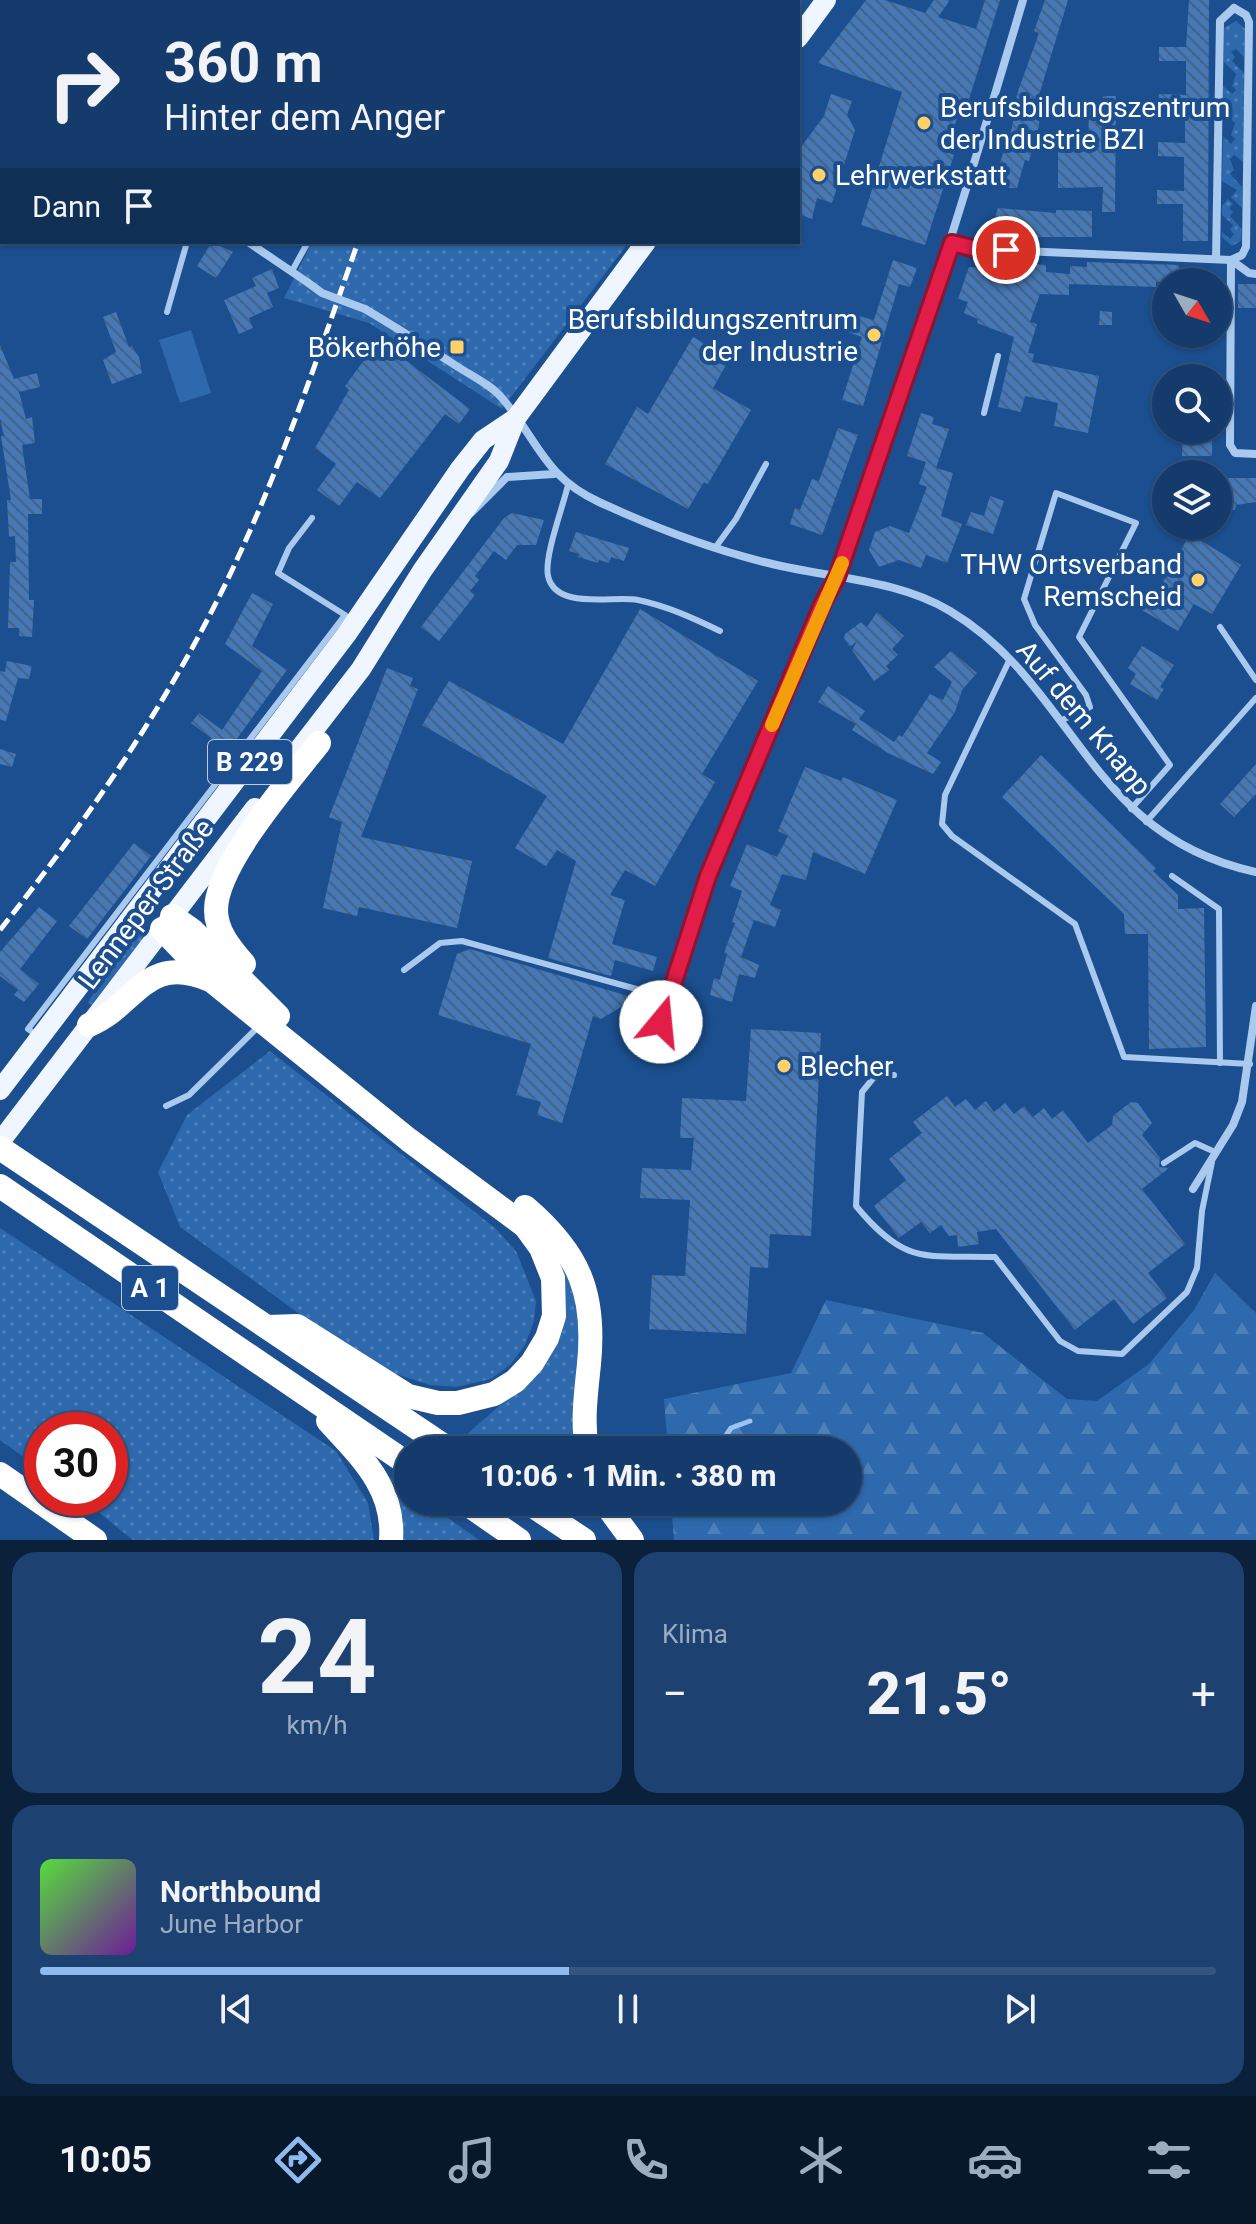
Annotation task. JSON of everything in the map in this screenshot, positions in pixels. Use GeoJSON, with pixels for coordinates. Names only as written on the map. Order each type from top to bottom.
{"type":"FeatureCollection","features":[{"type":"Feature","properties":{"kind":"highway"},"geometry":{"type":"LineString","coordinates":[[263,1012],[248,969],[222,934],[216,911],[217,894],[232,860],[319,743]]}},
{"type":"Feature","properties":{"kind":"highway"},"geometry":{"type":"LineString","coordinates":[[167,922],[212,981]]}},
{"type":"Feature","properties":{"kind":"highway"},"geometry":{"type":"LineString","coordinates":[[167,922],[200,937],[263,1012],[409,1140],[525,1226],[550,1268],[555,1305],[547,1338],[523,1373],[494,1394],[458,1403],[429,1402],[408,1396],[297,1326],[267,1327]]}},
{"type":"Feature","properties":{"kind":"highway"},"geometry":{"type":"LineString","coordinates":[[89,1025],[110,1017],[140,984],[153,977],[174,972],[212,981],[263,1012],[410,1127],[517,1201],[552,1233],[573,1259],[581,1275],[590,1313],[586,1436]]}},
{"type":"Feature","properties":{"kind":"highway","name":"A 1"},"geometry":{"type":"LineString","coordinates":[[0,1148],[429,1436]]}},
{"type":"Feature","properties":{"kind":"highway","name":"A 1"},"geometry":{"type":"LineString","coordinates":[[0,1186],[394,1454]]}},
{"type":"Feature","properties":{"kind":"highway"},"geometry":{"type":"LineString","coordinates":[[300,1390],[371,1468],[388,1503],[391,1540]]}},
{"type":"Feature","properties":{"kind":"highway"},"geometry":{"type":"LineString","coordinates":[[0,1474],[95,1540]]}},
{"type":"Feature","properties":{"kind":"highway"},"geometry":{"type":"LineString","coordinates":[[484,1516],[519,1540]]}},
{"type":"Feature","properties":{"kind":"highway"},"geometry":{"type":"LineString","coordinates":[[548,1516],[584,1540]]}},
{"type":"Feature","properties":{"kind":"highway"},"geometry":{"type":"LineString","coordinates":[[614,1516],[632,1540]]}},
{"type":"Feature","properties":{"kind":"main road"},"geometry":{"type":"LineString","coordinates":[[800,35],[826,0]]}},
{"type":"Feature","properties":{"kind":"main road","name":"Lenneper Straße"},"geometry":{"type":"LineString","coordinates":[[0,1142],[382,637],[452,526],[499,461],[516,418],[645,244]]}},
{"type":"Feature","properties":{"kind":"main road","name":"Lenneper Straße"},"geometry":{"type":"LineString","coordinates":[[6,1082],[356,622],[460,469],[483,440],[516,418]]}},
{"type":"Feature","properties":{"kind":"main road"},"geometry":{"type":"LineString","coordinates":[[319,743],[323,718]]}},
{"type":"Feature","properties":{"kind":"main road"},"geometry":{"type":"LineString","coordinates":[[143,902],[167,922]]}},
{"type":"Feature","properties":{"kind":"street"},"geometry":{"type":"LineString","coordinates":[[643,1053],[661,1022],[708,876],[822,605],[837,577],[952,243],[1023,0]]}},
{"type":"Feature","properties":{"kind":"street"},"geometry":{"type":"LineString","coordinates":[[952,243],[976,249],[1231,260],[1242,255],[1246,247],[1249,22],[1234,4],[1220,21],[1216,259]]}},
{"type":"Feature","properties":{"kind":"street","name":"Auf dem Knapp"},"geometry":{"type":"LineString","coordinates":[[251,244],[322,293],[365,309],[489,387],[502,397],[554,474],[599,502],[715,548],[761,562],[932,601],[965,621],[1009,661],[1131,809],[1146,822],[1204,855],[1256,872]]}},
{"type":"Feature","properties":{"kind":"street"},"geometry":{"type":"LineString","coordinates":[[1231,260],[1249,273],[1256,274]]}},
{"type":"Feature","properties":{"kind":"street"},"geometry":{"type":"LineString","coordinates":[[1231,260],[1230,445],[1235,453],[1256,454]]}},
{"type":"Feature","properties":{"kind":"street"},"geometry":{"type":"LineString","coordinates":[[452,526],[480,506],[507,477],[554,474]]}},
{"type":"Feature","properties":{"kind":"street"},"geometry":{"type":"LineString","coordinates":[[1193,1189],[1242,1102],[1250,1064],[1256,1006]]}},
{"type":"Feature","properties":{"kind":"lane"},"geometry":{"type":"LineString","coordinates":[[167,312],[186,244]]}},
{"type":"Feature","properties":{"kind":"lane"},"geometry":{"type":"LineString","coordinates":[[292,271],[307,244]]}},
{"type":"Feature","properties":{"kind":"lane"},"geometry":{"type":"LineString","coordinates":[[984,413],[998,356]]}},
{"type":"Feature","properties":{"kind":"lane"},"geometry":{"type":"LineString","coordinates":[[715,548],[736,519],[766,464]]}},
{"type":"Feature","properties":{"kind":"lane"},"geometry":{"type":"LineString","coordinates":[[568,485],[548,561],[548,578],[558,591],[589,601],[634,599],[675,610],[720,631]]}},
{"type":"Feature","properties":{"kind":"lane"},"geometry":{"type":"LineString","coordinates":[[1059,722],[1090,707],[1086,695],[1035,625],[1024,599],[1056,493],[1136,523],[1079,637],[1170,765],[1131,809]]}},
{"type":"Feature","properties":{"kind":"lane"},"geometry":{"type":"LineString","coordinates":[[40,1037],[28,1029],[345,615],[278,573],[289,548],[312,518]]}},
{"type":"Feature","properties":{"kind":"lane"},"geometry":{"type":"LineString","coordinates":[[1220,627],[1256,680]]}},
{"type":"Feature","properties":{"kind":"lane"},"geometry":{"type":"LineString","coordinates":[[1009,661],[945,795],[942,824],[952,836],[1075,924],[1124,1057],[1250,1064]]}},
{"type":"Feature","properties":{"kind":"lane"},"geometry":{"type":"LineString","coordinates":[[1146,822],[1256,698]]}},
{"type":"Feature","properties":{"kind":"lane"},"geometry":{"type":"LineString","coordinates":[[1172,876],[1219,909],[1220,1063]]}},
{"type":"Feature","properties":{"kind":"lane"},"geometry":{"type":"LineString","coordinates":[[404,970],[440,943],[462,941],[669,998]]}},
{"type":"Feature","properties":{"kind":"lane"},"geometry":{"type":"LineString","coordinates":[[166,1106],[189,1095],[263,1012]]}},
{"type":"Feature","properties":{"kind":"lane"},"geometry":{"type":"LineString","coordinates":[[894,1075],[875,1076],[862,1092],[856,1206],[882,1237],[915,1255],[995,1257],[1060,1341],[1078,1351],[1122,1354],[1187,1292],[1197,1268],[1202,1211],[1214,1153],[1195,1143],[1164,1163]]}},
{"type":"Feature","properties":{"kind":"green space"},"geometry":{"type":"Polygon","coordinates":[[[1236,21],[1245,29],[1244,57],[1236,49],[1231,52],[1235,57],[1232,61],[1244,73],[1243,162],[1234,155],[1230,159],[1234,170],[1230,174],[1242,187],[1242,208],[1231,197],[1237,190],[1222,181],[1223,136],[1231,144],[1235,139],[1231,135],[1235,123],[1223,112],[1223,86],[1232,94],[1236,90],[1232,86],[1236,74],[1224,62],[1224,28],[1236,21]]]}},
{"type":"Feature","properties":{"kind":"green space"},"geometry":{"type":"Polygon","coordinates":[[[1228,199],[1233,204],[1229,208],[1233,212],[1230,216],[1242,229],[1241,241],[1232,246],[1222,237],[1222,232],[1230,239],[1234,234],[1230,230],[1233,225],[1222,215],[1222,206],[1228,199]]]}},
{"type":"Feature","properties":{"kind":"green space"},"geometry":{"type":"Polygon","coordinates":[[[311,244],[627,244],[502,409],[369,323],[284,298],[311,244]]]}},
{"type":"Feature","properties":{"kind":"green space"},"geometry":{"type":"Polygon","coordinates":[[[191,330],[211,393],[180,403],[159,340],[191,330]]]}},
{"type":"Feature","properties":{"kind":"green space"},"geometry":{"type":"Polygon","coordinates":[[[144,932],[146,936],[91,1005],[88,1002],[118,951],[134,936],[144,932]]]}},
{"type":"Feature","properties":{"kind":"green space"},"geometry":{"type":"Polygon","coordinates":[[[270,1051],[495,1228],[516,1251],[536,1301],[534,1321],[525,1345],[511,1364],[491,1379],[456,1387],[430,1385],[371,1366],[180,1227],[158,1172],[187,1115],[270,1051]]]}},
{"type":"Feature","properties":{"kind":"green space"},"geometry":{"type":"Polygon","coordinates":[[[0,1228],[336,1451],[368,1503],[374,1540],[133,1540],[103,1516],[128,1516],[128,1412],[24,1412],[24,1457],[0,1440],[0,1228]]]}},
{"type":"Feature","properties":{"kind":"green space"},"geometry":{"type":"Polygon","coordinates":[[[548,1239],[581,1305],[578,1436],[466,1435],[537,1373],[548,1239]]]}},
{"type":"Feature","properties":{"kind":"green space"},"geometry":{"type":"Polygon","coordinates":[[[1215,1273],[1256,1313],[1256,1540],[674,1540],[672,1516],[862,1516],[862,1436],[667,1436],[664,1399],[791,1373],[826,1300],[983,1333],[1067,1399],[1097,1401],[1149,1364],[1194,1310],[1215,1273]]]}},
{"type":"Feature","properties":{"kind":"green space"},"geometry":{"type":"Polygon","coordinates":[[[388,1476],[394,1480],[394,1506],[388,1476]]]}},
{"type":"Feature","properties":{"kind":"green space"},"geometry":{"type":"Polygon","coordinates":[[[396,1516],[446,1516],[479,1540],[401,1540],[396,1516]]]}},
{"type":"Feature","properties":{"kind":"building","name":"Berufsbildungszentrum der Industrie BZI"},"geometry":{"type":"Polygon","coordinates":[[[866,0],[885,0],[925,13],[934,0],[950,0],[938,17],[976,29],[985,0],[1000,0],[965,112],[959,111],[947,152],[954,155],[925,245],[861,225],[902,92],[818,63],[866,0]]]}},
{"type":"Feature","properties":{"kind":"building"},"geometry":{"type":"Polygon","coordinates":[[[1045,0],[1068,0],[1032,118],[1039,120],[1039,126],[1029,161],[1025,160],[1017,188],[991,188],[1012,128],[1017,94],[1039,33],[1034,31],[1045,0]]]}},
{"type":"Feature","properties":{"kind":"building"},"geometry":{"type":"Polygon","coordinates":[[[1189,0],[1209,0],[1208,241],[1183,241],[1183,204],[1157,204],[1157,190],[1184,191],[1184,157],[1158,156],[1158,142],[1185,143],[1185,109],[1159,108],[1159,94],[1186,95],[1186,61],[1159,61],[1159,47],[1186,47],[1189,0]]]}},
{"type":"Feature","properties":{"kind":"building","name":"Lehrwerkstatt"},"geometry":{"type":"Polygon","coordinates":[[[831,94],[852,101],[847,115],[855,130],[832,203],[817,198],[812,219],[800,215],[800,148],[824,116],[831,94]]]}},
{"type":"Feature","properties":{"kind":"building"},"geometry":{"type":"Polygon","coordinates":[[[1103,96],[1116,96],[1115,212],[1102,212],[1103,187],[1058,188],[1058,148],[1088,148],[1089,107],[1103,107],[1103,96]]]}},
{"type":"Feature","properties":{"kind":"building"},"geometry":{"type":"Polygon","coordinates":[[[998,208],[1056,213],[1056,210],[1092,211],[1092,237],[1020,237],[992,228],[998,208]]]}},
{"type":"Feature","properties":{"kind":"building"},"geometry":{"type":"Polygon","coordinates":[[[211,244],[233,252],[216,278],[197,266],[211,244]]]}},
{"type":"Feature","properties":{"kind":"building"},"geometry":{"type":"Polygon","coordinates":[[[893,260],[917,268],[910,287],[899,284],[863,406],[842,400],[862,337],[845,331],[851,314],[874,320],[893,260]]]}},
{"type":"Feature","properties":{"kind":"building"},"geometry":{"type":"Polygon","coordinates":[[[990,262],[1046,265],[1046,272],[1070,274],[1070,266],[1087,267],[1087,262],[1179,265],[1179,268],[1152,268],[1152,287],[1069,284],[1069,295],[1040,294],[1030,322],[1037,324],[1028,353],[1034,354],[1032,362],[1099,376],[1088,433],[1054,426],[1058,403],[1025,396],[1021,412],[998,407],[1014,337],[977,323],[978,319],[964,313],[968,302],[958,299],[969,267],[990,268],[990,262]]]}},
{"type":"Feature","properties":{"kind":"building"},"geometry":{"type":"Polygon","coordinates":[[[272,269],[279,288],[267,293],[273,307],[249,318],[253,328],[239,334],[224,300],[256,286],[252,278],[272,269]]]}},
{"type":"Feature","properties":{"kind":"building"},"geometry":{"type":"Polygon","coordinates":[[[1238,284],[1256,284],[1256,308],[1238,308],[1238,284]]]}},
{"type":"Feature","properties":{"kind":"building"},"geometry":{"type":"Polygon","coordinates":[[[1100,311],[1112,312],[1112,325],[1099,325],[1100,311]]]}},
{"type":"Feature","properties":{"kind":"building"},"geometry":{"type":"Polygon","coordinates":[[[116,312],[129,347],[132,346],[139,357],[142,373],[112,384],[103,360],[116,352],[103,317],[116,312]]]}},
{"type":"Feature","properties":{"kind":"building"},"geometry":{"type":"Polygon","coordinates":[[[693,337],[730,358],[713,388],[751,410],[708,484],[704,482],[688,509],[605,464],[637,407],[648,414],[693,337]]]}},
{"type":"Feature","properties":{"kind":"building"},"geometry":{"type":"Polygon","coordinates":[[[379,340],[470,409],[459,424],[445,414],[380,498],[357,482],[339,506],[317,490],[336,464],[315,448],[349,390],[345,386],[379,340]]]}},
{"type":"Feature","properties":{"kind":"building"},"geometry":{"type":"Polygon","coordinates":[[[0,345],[14,379],[37,373],[40,387],[19,392],[26,419],[32,417],[35,443],[22,445],[30,499],[42,499],[42,514],[28,514],[29,600],[34,600],[32,637],[19,636],[19,628],[8,628],[10,562],[16,562],[15,536],[9,537],[7,500],[11,500],[1,436],[4,436],[0,419],[0,345]]]}},
{"type":"Feature","properties":{"kind":"building"},"geometry":{"type":"Polygon","coordinates":[[[921,413],[934,417],[932,424],[949,429],[936,468],[953,473],[941,516],[962,524],[947,563],[926,555],[921,568],[899,560],[879,567],[869,550],[875,532],[890,526],[909,533],[927,487],[919,484],[926,462],[907,456],[921,413]]]}},
{"type":"Feature","properties":{"kind":"building"},"geometry":{"type":"Polygon","coordinates":[[[838,428],[858,435],[822,535],[790,524],[795,508],[800,510],[812,479],[819,481],[838,428]]]}},
{"type":"Feature","properties":{"kind":"building"},"geometry":{"type":"Polygon","coordinates":[[[1182,444],[1212,444],[1212,456],[1182,456],[1182,444]]]}},
{"type":"Feature","properties":{"kind":"building"},"geometry":{"type":"Polygon","coordinates":[[[1232,478],[1256,478],[1256,502],[1236,505],[1232,510],[1232,478]]]}},
{"type":"Feature","properties":{"kind":"building"},"geometry":{"type":"Polygon","coordinates":[[[990,496],[1004,501],[993,534],[966,525],[971,512],[984,516],[990,496]]]}},
{"type":"Feature","properties":{"kind":"building"},"geometry":{"type":"Polygon","coordinates":[[[512,513],[544,520],[536,545],[517,545],[506,560],[494,551],[475,576],[479,580],[470,591],[475,595],[439,641],[421,627],[504,518],[512,513]]]}},
{"type":"Feature","properties":{"kind":"building"},"geometry":{"type":"Polygon","coordinates":[[[576,532],[629,548],[624,561],[611,557],[609,563],[599,560],[598,563],[578,557],[579,554],[569,551],[576,532]]]}},
{"type":"Feature","properties":{"kind":"building","name":"THW Ortsverband Remscheid"},"geometry":{"type":"Polygon","coordinates":[[[1187,540],[1200,540],[1241,565],[1212,614],[1194,604],[1178,631],[1140,609],[1148,595],[1154,598],[1187,540]]]}},
{"type":"Feature","properties":{"kind":"building"},"geometry":{"type":"Polygon","coordinates":[[[252,593],[273,604],[252,646],[287,670],[228,751],[191,723],[199,713],[222,730],[262,671],[225,644],[252,593]]]}},
{"type":"Feature","properties":{"kind":"building"},"geometry":{"type":"Polygon","coordinates":[[[640,609],[758,681],[702,774],[715,782],[655,886],[625,870],[610,895],[625,900],[612,944],[657,957],[653,971],[615,960],[611,976],[548,958],[576,861],[557,850],[546,866],[515,848],[547,796],[422,725],[449,681],[563,744],[640,609]]]}},
{"type":"Feature","properties":{"kind":"building"},"geometry":{"type":"Polygon","coordinates":[[[877,612],[904,636],[892,649],[898,655],[886,666],[889,670],[874,681],[852,650],[857,641],[850,647],[844,638],[861,622],[867,627],[877,612]]]}},
{"type":"Feature","properties":{"kind":"building"},"geometry":{"type":"Polygon","coordinates":[[[1142,646],[1174,665],[1160,687],[1164,689],[1157,700],[1130,684],[1136,674],[1128,668],[1142,646]]]}},
{"type":"Feature","properties":{"kind":"building"},"geometry":{"type":"Polygon","coordinates":[[[951,651],[977,673],[962,690],[955,712],[927,753],[941,762],[933,774],[888,753],[852,730],[856,724],[818,702],[828,686],[865,711],[859,719],[894,742],[899,735],[902,737],[930,694],[943,700],[952,682],[934,667],[951,651]]]}},
{"type":"Feature","properties":{"kind":"building"},"geometry":{"type":"Polygon","coordinates":[[[7,661],[32,666],[29,679],[18,678],[6,721],[0,720],[0,671],[5,672],[7,661]]]}},
{"type":"Feature","properties":{"kind":"building"},"geometry":{"type":"Polygon","coordinates":[[[387,668],[413,678],[410,686],[418,689],[361,837],[472,861],[457,928],[359,907],[357,916],[323,908],[342,822],[329,817],[387,668]]]}},
{"type":"Feature","properties":{"kind":"building"},"geometry":{"type":"Polygon","coordinates":[[[0,749],[16,754],[12,767],[0,764],[0,749]]]}},
{"type":"Feature","properties":{"kind":"building"},"geometry":{"type":"Polygon","coordinates":[[[1041,755],[1156,868],[1153,871],[1178,895],[1178,909],[1204,908],[1206,1047],[1149,1049],[1148,934],[1125,934],[1124,914],[1002,797],[1041,755]]]}},
{"type":"Feature","properties":{"kind":"building"},"geometry":{"type":"Polygon","coordinates":[[[1256,764],[1256,794],[1234,817],[1220,804],[1256,764]]]}},
{"type":"Feature","properties":{"kind":"building"},"geometry":{"type":"Polygon","coordinates":[[[805,767],[841,781],[843,777],[897,800],[865,874],[813,852],[806,880],[782,874],[770,905],[781,910],[775,927],[754,920],[741,957],[759,965],[755,978],[739,974],[732,1002],[710,995],[714,978],[720,980],[727,954],[724,953],[735,923],[732,922],[742,891],[730,886],[747,844],[777,857],[788,836],[778,831],[805,767]]]}},
{"type":"Feature","properties":{"kind":"building"},"geometry":{"type":"Polygon","coordinates":[[[134,843],[151,856],[87,939],[69,926],[134,843]]]}},
{"type":"Feature","properties":{"kind":"building"},"geometry":{"type":"Polygon","coordinates":[[[39,907],[57,921],[20,969],[39,984],[24,1002],[14,995],[18,990],[0,976],[0,952],[39,907]]]}},
{"type":"Feature","properties":{"kind":"building"},"geometry":{"type":"Polygon","coordinates":[[[470,949],[628,996],[626,1004],[601,1019],[593,1016],[562,1123],[537,1115],[541,1102],[516,1095],[531,1044],[438,1015],[457,954],[470,949]]]}},
{"type":"Feature","properties":{"kind":"building"},"geometry":{"type":"Polygon","coordinates":[[[751,1029],[821,1033],[811,1236],[770,1234],[768,1268],[750,1267],[746,1334],[649,1329],[652,1275],[685,1276],[690,1200],[640,1198],[642,1168],[691,1170],[694,1138],[680,1138],[682,1098],[746,1101],[751,1029]]]}},
{"type":"Feature","properties":{"kind":"building"},"geometry":{"type":"Polygon","coordinates":[[[947,1096],[955,1107],[966,1099],[975,1110],[986,1101],[994,1112],[1005,1103],[1014,1114],[1024,1106],[1033,1117],[1044,1108],[1052,1119],[1063,1110],[1088,1143],[1112,1125],[1113,1116],[1131,1102],[1138,1103],[1152,1123],[1142,1135],[1160,1158],[1159,1167],[1169,1168],[1142,1189],[1185,1244],[1148,1273],[1167,1298],[1133,1324],[1114,1299],[1075,1330],[996,1229],[977,1232],[979,1244],[958,1247],[957,1235],[949,1236],[941,1225],[930,1233],[921,1222],[899,1238],[874,1206],[906,1180],[889,1159],[922,1133],[913,1122],[947,1096]]]}},
{"type":"Feature","properties":{"kind":"waterway"},"geometry":{"type":"LineString","coordinates":[[726,1436],[731,1428],[750,1421]]}},
{"type":"Feature","properties":{"kind":"railway"},"geometry":{"type":"LineString","coordinates":[[0,930],[61,851],[118,769],[171,685],[219,597],[277,466],[357,244]]}},
{"type":"Feature","properties":{"kind":"slow traffic"},"geometry":{"type":"LineString","coordinates":[[772,725],[842,563]]}},
{"type":"Feature","properties":{"kind":"place","name":"Berufsbildungszentrum der Industrie BZI"},"geometry":{"type":"Point","coordinates":[924,123]}},
{"type":"Feature","properties":{"kind":"place","name":"Lehrwerkstatt"},"geometry":{"type":"Point","coordinates":[819,175]}},
{"type":"Feature","properties":{"kind":"place","name":"Berufsbildungszentrum der Industrie"},"geometry":{"type":"Point","coordinates":[874,335]}},
{"type":"Feature","properties":{"kind":"place","name":"Bökerhöhe"},"geometry":{"type":"Point","coordinates":[457,347]}},
{"type":"Feature","properties":{"kind":"place","name":"THW Ortsverband Remscheid"},"geometry":{"type":"Point","coordinates":[1198,580]}},
{"type":"Feature","properties":{"kind":"place","name":"Blecher"},"geometry":{"type":"Point","coordinates":[784,1066]}},
{"type":"Feature","properties":{"kind":"route"},"geometry":{"type":"LineString","coordinates":[[661,1022],[708,876],[822,605],[837,577],[952,243],[976,249],[1006,250]]}}]}
